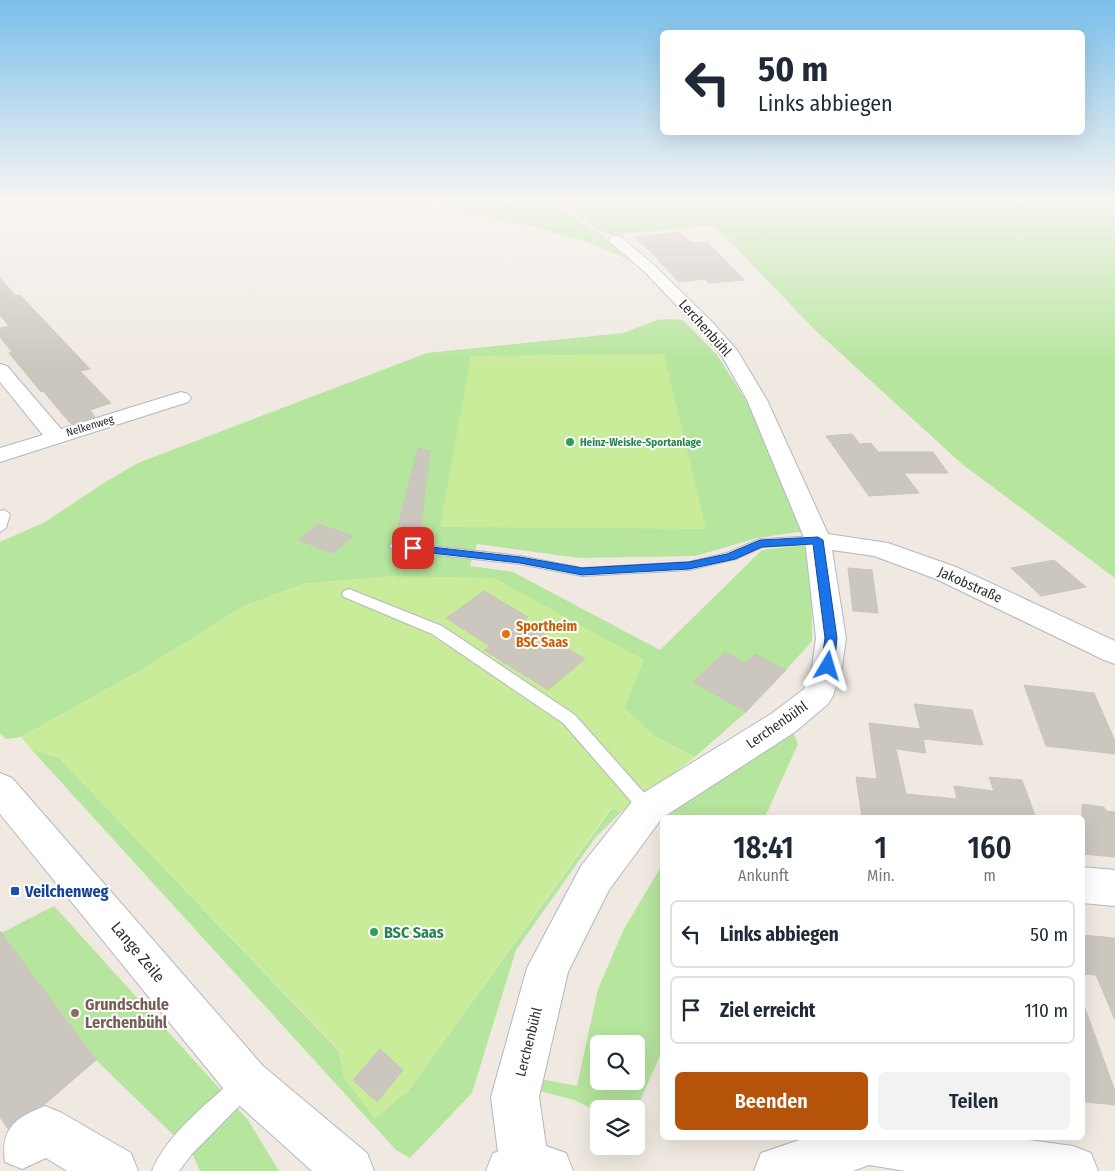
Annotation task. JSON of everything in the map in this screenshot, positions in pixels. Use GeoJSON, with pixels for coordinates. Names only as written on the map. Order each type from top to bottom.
{"type":"FeatureCollection","features":[{"type":"Feature","properties":{"kind":"street","name":"Lerchenbühl"},"geometry":{"type":"LineString","coordinates":[[527,1169],[515,1098],[548,968],[595,878],[648,809],[783,724],[817,696],[828,666],[831,638],[818,540],[757,400],[730,354],[706,326],[634,256]]}},
{"type":"Feature","properties":{"kind":"street"},"geometry":{"type":"LineString","coordinates":[[0,370],[56,437]]}},
{"type":"Feature","properties":{"kind":"street","name":"Nelkenweg"},"geometry":{"type":"LineString","coordinates":[[0,455],[180,398]]}},
{"type":"Feature","properties":{"kind":"street","name":"Jakobstraße"},"geometry":{"type":"LineString","coordinates":[[818,540],[880,549],[946,573],[1115,654]]}},
{"type":"Feature","properties":{"kind":"street","name":"Lange Zeile"},"geometry":{"type":"LineString","coordinates":[[4,799],[247,1082],[349,1171]]}},
{"type":"Feature","properties":{"kind":"street"},"geometry":{"type":"LineString","coordinates":[[1085,885],[1115,888]]}},
{"type":"Feature","properties":{"kind":"street"},"geometry":{"type":"LineString","coordinates":[[22,1145],[45,1130],[114,1171]]}},
{"type":"Feature","properties":{"kind":"street"},"geometry":{"type":"LineString","coordinates":[[779,1171],[869,1140],[1073,1171]]}},
{"type":"Feature","properties":{"kind":"lane"},"geometry":{"type":"LineString","coordinates":[[0,528],[4,514]]}},
{"type":"Feature","properties":{"kind":"lane"},"geometry":{"type":"LineString","coordinates":[[395,546],[520,560],[582,572],[689,566],[731,556],[760,543],[818,540]]}},
{"type":"Feature","properties":{"kind":"lane"},"geometry":{"type":"LineString","coordinates":[[350,594],[436,630],[568,719],[648,809]]}},
{"type":"Feature","properties":{"kind":"lane"},"geometry":{"type":"LineString","coordinates":[[164,1171],[183,1145],[247,1082]]}},
{"type":"Feature","properties":{"kind":"green space"},"geometry":{"type":"Polygon","coordinates":[[[619,256],[628,256],[640,265],[619,256]]]}},
{"type":"Feature","properties":{"kind":"green space"},"geometry":{"type":"Polygon","coordinates":[[[743,256],[1115,256],[1115,578],[962,464],[813,328],[743,256]]]}},
{"type":"Feature","properties":{"kind":"green space"},"geometry":{"type":"Polygon","coordinates":[[[657,320],[683,320],[717,355],[745,399],[793,498],[805,531],[757,538],[695,556],[579,558],[477,544],[470,566],[513,572],[660,650],[762,550],[811,546],[812,641],[786,670],[755,654],[745,663],[725,652],[694,681],[746,712],[695,757],[654,736],[624,708],[643,660],[396,576],[303,584],[242,607],[143,669],[21,737],[6,739],[0,733],[0,542],[45,522],[138,463],[427,353],[623,333],[657,320]]]}},
{"type":"Feature","properties":{"kind":"green space","name":"Heinz-Weiske-Sportanlage"},"geometry":{"type":"Polygon","coordinates":[[[664,354],[706,529],[440,527],[471,356],[664,354]]]}},
{"type":"Feature","properties":{"kind":"green space","name":"BSC Saas"},"geometry":{"type":"Polygon","coordinates":[[[396,576],[494,578],[644,660],[624,708],[654,736],[695,757],[621,812],[611,808],[408,1091],[375,1118],[344,1077],[339,1050],[59,758],[31,749],[21,737],[143,669],[242,607],[303,584],[396,576]]]}},
{"type":"Feature","properties":{"kind":"green space"},"geometry":{"type":"Polygon","coordinates":[[[793,731],[798,744],[766,815],[664,814],[793,731]]]}},
{"type":"Feature","properties":{"kind":"green space"},"geometry":{"type":"Polygon","coordinates":[[[31,749],[59,758],[339,1051],[344,1077],[375,1118],[408,1091],[612,808],[621,812],[595,838],[516,950],[472,1093],[410,1158],[396,1150],[31,749]]]}},
{"type":"Feature","properties":{"kind":"green space"},"geometry":{"type":"Polygon","coordinates":[[[660,868],[660,1056],[645,1090],[645,1035],[590,1035],[590,1090],[645,1090],[640,1100],[590,1100],[590,1108],[574,1100],[540,1091],[540,1079],[577,1086],[598,989],[624,929],[660,868]]]}},
{"type":"Feature","properties":{"kind":"green space"},"geometry":{"type":"Polygon","coordinates":[[[54,906],[248,1120],[279,1171],[200,1171],[192,1153],[96,1060],[1,933],[54,906]]]}},
{"type":"Feature","properties":{"kind":"building"},"geometry":{"type":"Polygon","coordinates":[[[654,256],[721,256],[745,280],[709,283],[705,279],[679,282],[654,256]]]}},
{"type":"Feature","properties":{"kind":"building"},"geometry":{"type":"Polygon","coordinates":[[[0,278],[16,296],[20,295],[90,369],[80,371],[111,403],[90,410],[95,417],[71,424],[43,391],[41,392],[9,353],[12,352],[0,337],[0,328],[9,326],[0,315],[0,278]]]}},
{"type":"Feature","properties":{"kind":"building"},"geometry":{"type":"Polygon","coordinates":[[[852,434],[860,444],[871,443],[878,452],[933,452],[948,473],[904,473],[919,493],[869,496],[826,436],[852,434]]]}},
{"type":"Feature","properties":{"kind":"building"},"geometry":{"type":"Polygon","coordinates":[[[418,448],[430,451],[420,534],[396,534],[418,448]]]}},
{"type":"Feature","properties":{"kind":"building"},"geometry":{"type":"Polygon","coordinates":[[[318,524],[353,536],[333,553],[298,540],[318,524]]]}},
{"type":"Feature","properties":{"kind":"building"},"geometry":{"type":"Polygon","coordinates":[[[1054,560],[1086,587],[1041,596],[1011,568],[1054,560]]]}},
{"type":"Feature","properties":{"kind":"building"},"geometry":{"type":"Polygon","coordinates":[[[848,568],[872,570],[878,613],[853,611],[848,568]]]}},
{"type":"Feature","properties":{"kind":"building","name":"Sportheim BSC Saas"},"geometry":{"type":"Polygon","coordinates":[[[484,591],[528,617],[521,621],[585,659],[548,690],[484,650],[490,646],[446,618],[484,591]]]}},
{"type":"Feature","properties":{"kind":"building"},"geometry":{"type":"Polygon","coordinates":[[[725,652],[745,663],[755,654],[786,670],[746,712],[693,682],[725,652]]]}},
{"type":"Feature","properties":{"kind":"building"},"geometry":{"type":"Polygon","coordinates":[[[1024,685],[1094,693],[1115,741],[1115,754],[1046,746],[1024,685]]]}},
{"type":"Feature","properties":{"kind":"building"},"geometry":{"type":"Polygon","coordinates":[[[914,704],[972,710],[983,745],[923,739],[914,704]]]}},
{"type":"Feature","properties":{"kind":"building"},"geometry":{"type":"Polygon","coordinates":[[[869,723],[921,729],[926,753],[896,749],[906,794],[957,799],[954,786],[994,791],[989,777],[1022,780],[1035,815],[862,815],[856,777],[877,779],[869,723]]]}},
{"type":"Feature","properties":{"kind":"building"},"geometry":{"type":"Polygon","coordinates":[[[1082,804],[1104,807],[1106,811],[1115,812],[1115,857],[1085,854],[1085,815],[1082,815],[1082,804]]]}},
{"type":"Feature","properties":{"kind":"building"},"geometry":{"type":"Polygon","coordinates":[[[0,931],[96,1060],[45,1104],[18,1118],[8,1129],[0,1117],[0,931]]]}},
{"type":"Feature","properties":{"kind":"building"},"geometry":{"type":"Polygon","coordinates":[[[1085,935],[1115,938],[1115,1020],[1096,975],[1085,974],[1085,935]]]}},
{"type":"Feature","properties":{"kind":"building"},"geometry":{"type":"Polygon","coordinates":[[[1085,1008],[1115,1091],[1115,1105],[1086,1102],[1085,1008]]]}},
{"type":"Feature","properties":{"kind":"building"},"geometry":{"type":"Polygon","coordinates":[[[380,1049],[403,1070],[377,1102],[353,1080],[380,1049]]]}},
{"type":"Feature","properties":{"kind":"place","name":"Heinz-Weiske-Sportanlage"},"geometry":{"type":"Point","coordinates":[570,442]}},
{"type":"Feature","properties":{"kind":"place","name":"Sportheim BSC Saas"},"geometry":{"type":"Point","coordinates":[506,634]}},
{"type":"Feature","properties":{"kind":"place","name":"Veilchenweg"},"geometry":{"type":"Point","coordinates":[15,891]}},
{"type":"Feature","properties":{"kind":"place","name":"BSC Saas"},"geometry":{"type":"Point","coordinates":[374,932]}},
{"type":"Feature","properties":{"kind":"place","name":"Grundschule Lerchenbühl"},"geometry":{"type":"Point","coordinates":[75,1013]}},
{"type":"Feature","properties":{"kind":"route"},"geometry":{"type":"LineString","coordinates":[[413,548],[520,560],[582,572],[689,566],[731,556],[760,543],[818,540],[831,638],[828,666]]}}]}
